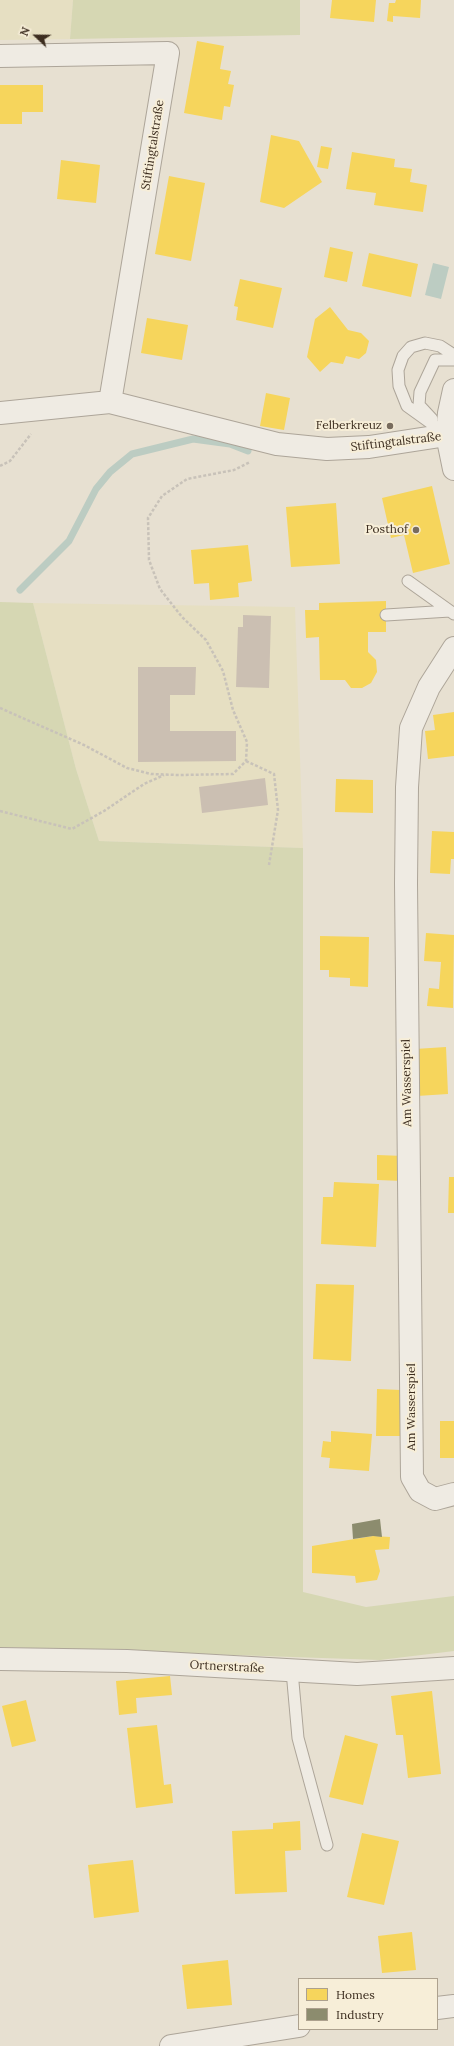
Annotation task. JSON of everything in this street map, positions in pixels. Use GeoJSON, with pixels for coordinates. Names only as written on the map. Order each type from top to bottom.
{"type":"FeatureCollection","features":[{"type":"Feature","properties":{"kind":"street","name":"Stiftingtalstraße"},"geometry":{"type":"LineString","coordinates":[[0,56],[168,53],[110,402]]}},
{"type":"Feature","properties":{"kind":"street","name":"Stiftingtalstraße"},"geometry":{"type":"LineString","coordinates":[[454,390],[449,413],[447,435],[454,469]]}},
{"type":"Feature","properties":{"kind":"street","name":"Stiftingtalstraße"},"geometry":{"type":"LineString","coordinates":[[0,413],[110,402],[277,444],[327,449],[369,448],[447,435]]}},
{"type":"Feature","properties":{"kind":"street","name":"Am Wasserspiel"},"geometry":{"type":"LineString","coordinates":[[454,648],[428,687],[411,728],[407,787],[406,883],[412,1477],[420,1491],[435,1499],[454,1494]]}},
{"type":"Feature","properties":{"kind":"street","name":"Ortnerstraße"},"geometry":{"type":"LineString","coordinates":[[0,1659],[127,1662],[357,1674],[454,1668]]}},
{"type":"Feature","properties":{"kind":"street"},"geometry":{"type":"LineString","coordinates":[[438,2008],[454,2006]]}},
{"type":"Feature","properties":{"kind":"street"},"geometry":{"type":"LineString","coordinates":[[171,2046],[298,2026]]}},
{"type":"Feature","properties":{"kind":"lane","name":"Stiftingtalstraße"},"geometry":{"type":"LineString","coordinates":[[447,435],[407,406],[399,386],[398,370],[403,356],[411,347],[425,343],[440,346],[454,355]]}},
{"type":"Feature","properties":{"kind":"lane","name":"Stiftingtalstraße"},"geometry":{"type":"LineString","coordinates":[[447,435],[419,405],[420,392],[435,360],[454,360]]}},
{"type":"Feature","properties":{"kind":"lane"},"geometry":{"type":"LineString","coordinates":[[408,581],[452,613]]}},
{"type":"Feature","properties":{"kind":"lane"},"geometry":{"type":"LineString","coordinates":[[386,615],[452,613]]}},
{"type":"Feature","properties":{"kind":"lane"},"geometry":{"type":"LineString","coordinates":[[292,1670],[298,1738],[327,1845]]}},
{"type":"Feature","properties":{"kind":"path"},"geometry":{"type":"LineString","coordinates":[[0,466],[10,461],[49,409]]}},
{"type":"Feature","properties":{"kind":"path"},"geometry":{"type":"LineString","coordinates":[[0,708],[84,745],[127,768],[151,774],[166,775],[233,774],[246,761],[246,742],[233,710],[223,671],[206,640],[182,617],[160,589],[149,560],[148,518],[162,496],[187,479],[234,470],[261,456],[277,444]]}},
{"type":"Feature","properties":{"kind":"path"},"geometry":{"type":"LineString","coordinates":[[246,761],[274,774],[278,810],[269,865]]}},
{"type":"Feature","properties":{"kind":"path"},"geometry":{"type":"LineString","coordinates":[[0,811],[72,829],[104,811],[144,784],[166,775]]}},
{"type":"Feature","properties":{"kind":"shaded area"},"geometry":{"type":"Polygon","coordinates":[[[0,0],[73,0],[70,39],[0,40],[0,0]]]}},
{"type":"Feature","properties":{"kind":"shaded area"},"geometry":{"type":"Polygon","coordinates":[[[433,263],[449,267],[441,299],[425,295],[433,263]]]}},
{"type":"Feature","properties":{"kind":"shaded area"},"geometry":{"type":"Polygon","coordinates":[[[33,603],[295,607],[303,848],[99,841],[76,769],[33,603]]]}},
{"type":"Feature","properties":{"kind":"green space"},"geometry":{"type":"Polygon","coordinates":[[[73,0],[300,0],[300,35],[70,39],[73,0]]]}},
{"type":"Feature","properties":{"kind":"green space"},"geometry":{"type":"Polygon","coordinates":[[[0,602],[33,603],[76,769],[99,841],[303,848],[303,1592],[366,1607],[454,1596],[454,1651],[380,1660],[0,1647],[0,602]]]}},
{"type":"Feature","properties":{"kind":"building: Homes"},"geometry":{"type":"Polygon","coordinates":[[[332,0],[376,0],[374,22],[330,18],[332,0]]]}},
{"type":"Feature","properties":{"kind":"building: Homes"},"geometry":{"type":"Polygon","coordinates":[[[396,0],[421,0],[420,18],[393,16],[393,22],[387,21],[389,3],[395,3],[396,0]]]}},
{"type":"Feature","properties":{"kind":"building: Homes"},"geometry":{"type":"Polygon","coordinates":[[[197,41],[224,46],[220,69],[231,71],[228,84],[234,85],[230,107],[224,106],[222,120],[184,113],[197,41]]]}},
{"type":"Feature","properties":{"kind":"building: Homes"},"geometry":{"type":"Polygon","coordinates":[[[0,85],[43,85],[43,112],[22,112],[22,124],[0,124],[0,85]]]}},
{"type":"Feature","properties":{"kind":"building: Homes"},"geometry":{"type":"Polygon","coordinates":[[[271,135],[299,141],[322,182],[284,208],[260,202],[271,135]]]}},
{"type":"Feature","properties":{"kind":"building: Homes"},"geometry":{"type":"Polygon","coordinates":[[[321,146],[332,148],[328,169],[317,167],[321,146]]]}},
{"type":"Feature","properties":{"kind":"building: Homes"},"geometry":{"type":"Polygon","coordinates":[[[352,152],[395,159],[394,167],[412,169],[410,182],[427,185],[423,212],[374,205],[376,193],[346,189],[352,152]]]}},
{"type":"Feature","properties":{"kind":"building: Homes"},"geometry":{"type":"Polygon","coordinates":[[[61,160],[100,165],[96,203],[57,199],[61,160]]]}},
{"type":"Feature","properties":{"kind":"building: Homes"},"geometry":{"type":"Polygon","coordinates":[[[169,176],[205,183],[191,261],[155,254],[169,176]]]}},
{"type":"Feature","properties":{"kind":"building: Homes"},"geometry":{"type":"Polygon","coordinates":[[[330,247],[353,252],[347,282],[324,277],[330,247]]]}},
{"type":"Feature","properties":{"kind":"building: Homes"},"geometry":{"type":"Polygon","coordinates":[[[369,253],[418,264],[411,297],[362,286],[369,253]]]}},
{"type":"Feature","properties":{"kind":"building: Homes"},"geometry":{"type":"Polygon","coordinates":[[[240,279],[282,288],[273,328],[236,320],[238,307],[234,306],[240,279]]]}},
{"type":"Feature","properties":{"kind":"building: Homes"},"geometry":{"type":"Polygon","coordinates":[[[330,307],[348,330],[361,333],[369,341],[366,353],[359,359],[346,356],[343,364],[331,362],[320,372],[307,357],[315,319],[330,307]]]}},
{"type":"Feature","properties":{"kind":"building: Homes"},"geometry":{"type":"Polygon","coordinates":[[[147,318],[188,325],[182,360],[141,353],[147,318]]]}},
{"type":"Feature","properties":{"kind":"building: Homes"},"geometry":{"type":"Polygon","coordinates":[[[266,393],[290,398],[284,430],[260,426],[266,393]]]}},
{"type":"Feature","properties":{"kind":"building: Homes","name":"Posthof"},"geometry":{"type":"Polygon","coordinates":[[[432,486],[450,564],[413,573],[404,535],[391,538],[382,498],[432,486]]]}},
{"type":"Feature","properties":{"kind":"building: Homes"},"geometry":{"type":"Polygon","coordinates":[[[336,503],[340,564],[291,567],[286,507],[336,503]]]}},
{"type":"Feature","properties":{"kind":"building: Homes"},"geometry":{"type":"Polygon","coordinates":[[[248,545],[252,581],[238,583],[239,597],[210,600],[209,583],[194,584],[191,550],[248,545]]]}},
{"type":"Feature","properties":{"kind":"building: Homes"},"geometry":{"type":"Polygon","coordinates":[[[386,601],[386,632],[368,632],[368,652],[376,660],[377,672],[371,683],[362,688],[351,688],[345,680],[320,680],[319,637],[306,638],[305,610],[319,610],[319,603],[386,601]]]}},
{"type":"Feature","properties":{"kind":"building: Homes"},"geometry":{"type":"Polygon","coordinates":[[[454,712],[454,756],[428,759],[425,731],[435,730],[433,715],[454,712]]]}},
{"type":"Feature","properties":{"kind":"building: Homes"},"geometry":{"type":"Polygon","coordinates":[[[336,779],[373,780],[373,813],[335,812],[336,779]]]}},
{"type":"Feature","properties":{"kind":"building: Homes"},"geometry":{"type":"Polygon","coordinates":[[[432,831],[454,832],[454,859],[451,859],[450,874],[430,873],[432,831]]]}},
{"type":"Feature","properties":{"kind":"building: Homes"},"geometry":{"type":"Polygon","coordinates":[[[426,933],[454,935],[453,1008],[427,1006],[429,988],[439,989],[441,962],[424,961],[426,933]]]}},
{"type":"Feature","properties":{"kind":"building: Homes"},"geometry":{"type":"Polygon","coordinates":[[[320,936],[369,937],[368,987],[350,986],[350,978],[329,977],[329,970],[320,970],[320,936]]]}},
{"type":"Feature","properties":{"kind":"building: Homes"},"geometry":{"type":"Polygon","coordinates":[[[446,1047],[448,1094],[417,1096],[415,1049],[446,1047]]]}},
{"type":"Feature","properties":{"kind":"building: Homes"},"geometry":{"type":"Polygon","coordinates":[[[377,1155],[404,1156],[403,1181],[377,1180],[377,1155]]]}},
{"type":"Feature","properties":{"kind":"building: Homes"},"geometry":{"type":"Polygon","coordinates":[[[449,1177],[454,1177],[454,1213],[448,1213],[449,1177]]]}},
{"type":"Feature","properties":{"kind":"building: Homes"},"geometry":{"type":"Polygon","coordinates":[[[334,1182],[379,1184],[376,1247],[321,1244],[323,1197],[333,1197],[334,1182]]]}},
{"type":"Feature","properties":{"kind":"building: Homes"},"geometry":{"type":"Polygon","coordinates":[[[316,1284],[354,1285],[351,1361],[313,1359],[316,1284]]]}},
{"type":"Feature","properties":{"kind":"building: Homes"},"geometry":{"type":"Polygon","coordinates":[[[377,1389],[401,1390],[401,1436],[376,1436],[377,1389]]]}},
{"type":"Feature","properties":{"kind":"building: Homes"},"geometry":{"type":"Polygon","coordinates":[[[440,1421],[454,1421],[454,1458],[440,1458],[440,1421]]]}},
{"type":"Feature","properties":{"kind":"building: Homes"},"geometry":{"type":"Polygon","coordinates":[[[331,1431],[372,1434],[369,1471],[329,1468],[330,1458],[321,1457],[323,1441],[331,1442],[331,1431]]]}},
{"type":"Feature","properties":{"kind":"building: Homes"},"geometry":{"type":"Polygon","coordinates":[[[373,1536],[390,1537],[389,1549],[375,1550],[380,1571],[377,1580],[356,1583],[355,1576],[312,1573],[312,1546],[373,1536]]]}},
{"type":"Feature","properties":{"kind":"building: Homes"},"geometry":{"type":"Polygon","coordinates":[[[170,1676],[172,1695],[136,1698],[137,1713],[119,1715],[116,1681],[170,1676]]]}},
{"type":"Feature","properties":{"kind":"building: Homes"},"geometry":{"type":"Polygon","coordinates":[[[432,1691],[441,1774],[408,1778],[403,1735],[396,1735],[391,1696],[432,1691]]]}},
{"type":"Feature","properties":{"kind":"building: Homes"},"geometry":{"type":"Polygon","coordinates":[[[26,1700],[36,1741],[12,1747],[2,1706],[26,1700]]]}},
{"type":"Feature","properties":{"kind":"building: Homes"},"geometry":{"type":"Polygon","coordinates":[[[157,1725],[164,1785],[171,1784],[173,1803],[136,1808],[127,1728],[157,1725]]]}},
{"type":"Feature","properties":{"kind":"building: Homes"},"geometry":{"type":"Polygon","coordinates":[[[345,1735],[378,1744],[363,1805],[329,1797],[345,1735]]]}},
{"type":"Feature","properties":{"kind":"building: Homes"},"geometry":{"type":"Polygon","coordinates":[[[300,1821],[301,1850],[285,1851],[287,1892],[235,1894],[232,1831],[273,1829],[273,1823],[300,1821]]]}},
{"type":"Feature","properties":{"kind":"building: Homes"},"geometry":{"type":"Polygon","coordinates":[[[362,1833],[399,1841],[384,1905],[347,1897],[362,1833]]]}},
{"type":"Feature","properties":{"kind":"building: Homes"},"geometry":{"type":"Polygon","coordinates":[[[133,1860],[139,1912],[94,1918],[88,1865],[133,1860]]]}},
{"type":"Feature","properties":{"kind":"building: Homes"},"geometry":{"type":"Polygon","coordinates":[[[412,1932],[416,1970],[382,1973],[378,1936],[412,1932]]]}},
{"type":"Feature","properties":{"kind":"building: Homes"},"geometry":{"type":"Polygon","coordinates":[[[228,1960],[232,2005],[187,2009],[182,1965],[228,1960]]]}},
{"type":"Feature","properties":{"kind":"building: Industry"},"geometry":{"type":"Polygon","coordinates":[[[380,1519],[382,1537],[373,1536],[353,1539],[352,1524],[380,1519]]]}},
{"type":"Feature","properties":{"kind":"building: Other"},"geometry":{"type":"Polygon","coordinates":[[[243,615],[271,616],[269,688],[236,687],[238,627],[243,627],[243,615]]]}},
{"type":"Feature","properties":{"kind":"building: Other"},"geometry":{"type":"Polygon","coordinates":[[[138,667],[196,667],[195,695],[170,695],[170,731],[236,731],[236,761],[138,762],[138,667]]]}},
{"type":"Feature","properties":{"kind":"building: Other"},"geometry":{"type":"Polygon","coordinates":[[[265,778],[268,805],[202,813],[199,787],[265,778]]]}},
{"type":"Feature","properties":{"kind":"waterway"},"geometry":{"type":"LineString","coordinates":[[20,590],[69,541],[96,489],[110,472],[132,454],[193,439],[230,444],[248,451]]}},
{"type":"Feature","properties":{"kind":"place","name":"Felberkreuz"},"geometry":{"type":"Point","coordinates":[390,426]}},
{"type":"Feature","properties":{"kind":"place","name":"Posthof"},"geometry":{"type":"Point","coordinates":[416,530]}}]}
